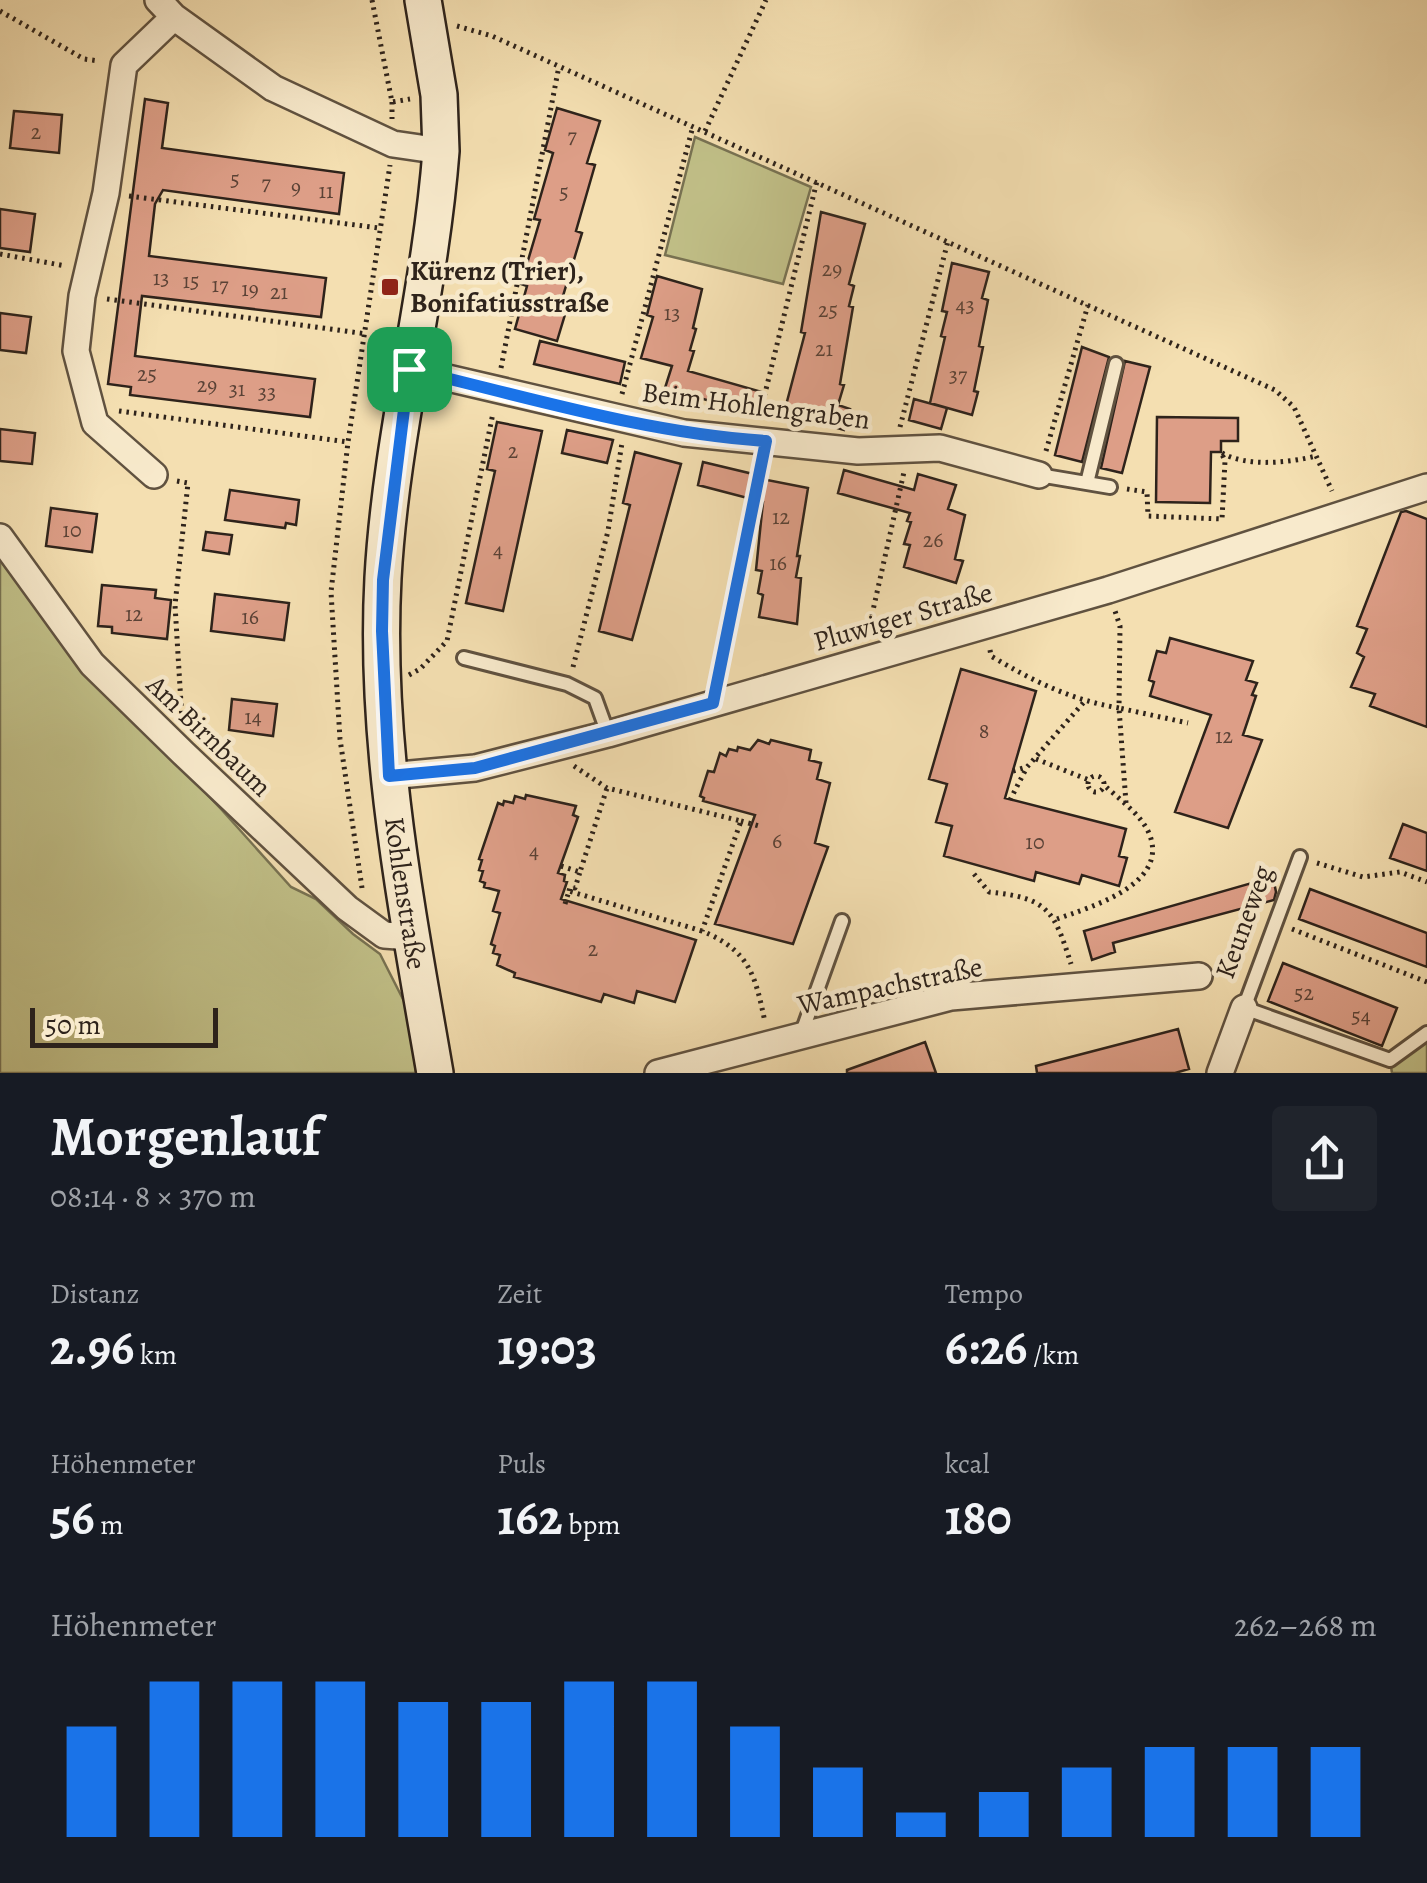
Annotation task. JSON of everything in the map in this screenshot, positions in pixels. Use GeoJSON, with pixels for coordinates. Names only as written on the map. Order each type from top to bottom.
{"type":"FeatureCollection","features":[{"type":"Feature","properties":{"kind":"main road","name":"Kohlenstraße"},"geometry":{"type":"LineString","coordinates":[[424,7],[439,94],[442,150],[386,538],[382,631],[389,776],[435,1073]]}},
{"type":"Feature","properties":{"kind":"street"},"geometry":{"type":"LineString","coordinates":[[154,475],[95,423],[76,351],[82,296],[106,193],[124,65],[166,8],[273,88],[393,144],[442,150]]}},
{"type":"Feature","properties":{"kind":"street","name":"Beim Hohlengraben"},"geometry":{"type":"LineString","coordinates":[[409,369],[684,433],[858,451],[940,448],[1039,476]]}},
{"type":"Feature","properties":{"kind":"street","name":"Pluwiger Straße"},"geometry":{"type":"LineString","coordinates":[[389,776],[475,768],[608,734],[1108,590],[1427,487]]}},
{"type":"Feature","properties":{"kind":"street","name":"Am Birnbaum"},"geometry":{"type":"LineString","coordinates":[[0,537],[92,664],[183,754],[347,908],[384,935],[411,937]]}},
{"type":"Feature","properties":{"kind":"street","name":"Wampachstraße"},"geometry":{"type":"LineString","coordinates":[[658,1073],[951,997],[1199,976]]}},
{"type":"Feature","properties":{"kind":"street","name":"Keuneweg"},"geometry":{"type":"LineString","coordinates":[[1220,1073],[1244,1008]]}},
{"type":"Feature","properties":{"kind":"lane"},"geometry":{"type":"LineString","coordinates":[[1087,483],[1116,364]]}},
{"type":"Feature","properties":{"kind":"lane"},"geometry":{"type":"LineString","coordinates":[[1039,476],[1110,487]]}},
{"type":"Feature","properties":{"kind":"lane"},"geometry":{"type":"LineString","coordinates":[[464,658],[568,684],[595,698],[608,734]]}},
{"type":"Feature","properties":{"kind":"lane","name":"Keuneweg"},"geometry":{"type":"LineString","coordinates":[[1300,858],[1244,1008],[1390,1060],[1427,1033]]}},
{"type":"Feature","properties":{"kind":"lane"},"geometry":{"type":"LineString","coordinates":[[801,1035],[842,921]]}},
{"type":"Feature","properties":{"kind":"path"},"geometry":{"type":"LineString","coordinates":[[372,0],[392,102],[439,94]]}},
{"type":"Feature","properties":{"kind":"path"},"geometry":{"type":"LineString","coordinates":[[704,131],[766,0]]}},
{"type":"Feature","properties":{"kind":"path"},"geometry":{"type":"LineString","coordinates":[[424,7],[1275,390],[1294,406],[1342,513]]}},
{"type":"Feature","properties":{"kind":"path"},"geometry":{"type":"LineString","coordinates":[[0,11],[84,59],[124,65]]}},
{"type":"Feature","properties":{"kind":"path"},"geometry":{"type":"LineString","coordinates":[[384,688],[420,669],[447,640],[559,66]]}},
{"type":"Feature","properties":{"kind":"path"},"geometry":{"type":"LineString","coordinates":[[625,381],[693,126]]}},
{"type":"Feature","properties":{"kind":"path"},"geometry":{"type":"LineString","coordinates":[[767,390],[817,181]]}},
{"type":"Feature","properties":{"kind":"path"},"geometry":{"type":"LineString","coordinates":[[106,193],[379,228]]}},
{"type":"Feature","properties":{"kind":"path"},"geometry":{"type":"LineString","coordinates":[[902,418],[948,242]]}},
{"type":"Feature","properties":{"kind":"path"},"geometry":{"type":"LineString","coordinates":[[0,254],[88,270]]}},
{"type":"Feature","properties":{"kind":"path"},"geometry":{"type":"LineString","coordinates":[[82,296],[367,334]]}},
{"type":"Feature","properties":{"kind":"path"},"geometry":{"type":"LineString","coordinates":[[1050,436],[1088,305]]}},
{"type":"Feature","properties":{"kind":"path"},"geometry":{"type":"LineString","coordinates":[[130,412],[348,442]]}},
{"type":"Feature","properties":{"kind":"path"},"geometry":{"type":"LineString","coordinates":[[568,684],[608,531],[626,421]]}},
{"type":"Feature","properties":{"kind":"path"},"geometry":{"type":"LineString","coordinates":[[713,703],[766,441]]}},
{"type":"Feature","properties":{"kind":"path"},"geometry":{"type":"LineString","coordinates":[[870,625],[908,449]]}},
{"type":"Feature","properties":{"kind":"path"},"geometry":{"type":"LineString","coordinates":[[1110,487],[1147,492],[1148,516],[1222,519],[1225,461],[1221,452],[1234,460],[1295,462],[1316,456]]}},
{"type":"Feature","properties":{"kind":"path"},"geometry":{"type":"LineString","coordinates":[[154,475],[188,483],[175,605],[183,754]]}},
{"type":"Feature","properties":{"kind":"path"},"geometry":{"type":"LineString","coordinates":[[1108,590],[1120,626],[1119,708],[1127,806]]}},
{"type":"Feature","properties":{"kind":"path"},"geometry":{"type":"LineString","coordinates":[[986,624],[991,656],[1033,680],[1084,702],[1188,723]]}},
{"type":"Feature","properties":{"kind":"path"},"geometry":{"type":"LineString","coordinates":[[1010,800],[1027,767],[1084,702]]}},
{"type":"Feature","properties":{"kind":"path"},"geometry":{"type":"LineString","coordinates":[[554,746],[569,762],[607,788],[758,826]]}},
{"type":"Feature","properties":{"kind":"path"},"geometry":{"type":"LineString","coordinates":[[1035,758],[1089,780],[1099,776],[1149,833],[1151,851],[1144,874],[1118,897],[1056,919]]}},
{"type":"Feature","properties":{"kind":"path"},"geometry":{"type":"LineString","coordinates":[[1013,771],[1027,767]]}},
{"type":"Feature","properties":{"kind":"path"},"geometry":{"type":"LineString","coordinates":[[1089,780],[1088,787],[1094,792],[1100,792],[1104,785]]}},
{"type":"Feature","properties":{"kind":"path"},"geometry":{"type":"LineString","coordinates":[[565,904],[570,887],[575,888],[607,788]]}},
{"type":"Feature","properties":{"kind":"path"},"geometry":{"type":"LineString","coordinates":[[702,931],[741,821]]}},
{"type":"Feature","properties":{"kind":"path"},"geometry":{"type":"LineString","coordinates":[[1300,858],[1363,878],[1400,872],[1427,882]]}},
{"type":"Feature","properties":{"kind":"path"},"geometry":{"type":"LineString","coordinates":[[561,866],[580,872]]}},
{"type":"Feature","properties":{"kind":"path"},"geometry":{"type":"LineString","coordinates":[[974,874],[989,892],[1026,896],[1056,919],[1078,986]]}},
{"type":"Feature","properties":{"kind":"path"},"geometry":{"type":"LineString","coordinates":[[569,891],[722,940],[746,960],[760,988],[770,1042]]}},
{"type":"Feature","properties":{"kind":"path"},"geometry":{"type":"LineString","coordinates":[[1275,923],[1427,982]]}},
{"type":"Feature","properties":{"kind":"shaded area"},"geometry":{"type":"Polygon","coordinates":[[[695,137],[811,187],[783,284],[665,255],[695,137]]]}},
{"type":"Feature","properties":{"kind":"shaded area"},"geometry":{"type":"Polygon","coordinates":[[[0,560],[70,651],[291,887],[316,899],[380,954],[409,1011],[416,1073],[0,1073],[0,560]]]}},
{"type":"Feature","properties":{"kind":"shaded area"},"geometry":{"type":"Polygon","coordinates":[[[1427,1036],[1427,1073],[1392,1073],[1390,1060],[1427,1036]]]}},
{"type":"Feature","properties":{"kind":"building"},"geometry":{"type":"Polygon","coordinates":[[[145,99],[168,103],[162,148],[344,173],[339,214],[163,190],[155,204],[149,256],[326,278],[321,317],[142,296],[135,356],[315,379],[310,417],[130,395],[131,387],[108,384],[145,99]]]}},
{"type":"Feature","properties":{"kind":"building"},"geometry":{"type":"Polygon","coordinates":[[[557,108],[600,121],[587,163],[595,165],[576,231],[582,233],[563,296],[570,298],[557,341],[515,329],[527,286],[521,284],[540,220],[534,219],[553,153],[545,150],[557,108]]]}},
{"type":"Feature","properties":{"kind":"building"},"geometry":{"type":"Polygon","coordinates":[[[14,111],[62,115],[59,153],[10,148],[14,111]]]}},
{"type":"Feature","properties":{"kind":"building"},"geometry":{"type":"Polygon","coordinates":[[[0,209],[35,214],[30,252],[0,248],[0,209]]]}},
{"type":"Feature","properties":{"kind":"building"},"geometry":{"type":"Polygon","coordinates":[[[821,212],[865,224],[849,284],[854,286],[849,306],[853,307],[838,405],[850,409],[844,430],[784,413],[805,333],[801,332],[821,212]]]}},
{"type":"Feature","properties":{"kind":"building"},"geometry":{"type":"Polygon","coordinates":[[[952,263],[989,272],[982,298],[988,300],[972,415],[930,403],[945,337],[941,336],[947,312],[942,311],[952,263]]]}},
{"type":"Feature","properties":{"kind":"building"},"geometry":{"type":"Polygon","coordinates":[[[657,276],[702,289],[688,371],[762,392],[755,414],[665,388],[672,366],[641,358],[653,317],[647,315],[657,276]]]}},
{"type":"Feature","properties":{"kind":"building"},"geometry":{"type":"Polygon","coordinates":[[[0,313],[31,317],[26,353],[0,350],[0,313]]]}},
{"type":"Feature","properties":{"kind":"building"},"geometry":{"type":"Polygon","coordinates":[[[540,341],[625,362],[620,384],[534,364],[540,341]]]}},
{"type":"Feature","properties":{"kind":"building"},"geometry":{"type":"Polygon","coordinates":[[[1082,347],[1109,357],[1082,462],[1055,455],[1082,347]]]}},
{"type":"Feature","properties":{"kind":"building"},"geometry":{"type":"Polygon","coordinates":[[[1125,361],[1150,367],[1122,473],[1101,468],[1125,361]]]}},
{"type":"Feature","properties":{"kind":"building"},"geometry":{"type":"Polygon","coordinates":[[[914,399],[947,408],[941,429],[909,420],[914,399]]]}},
{"type":"Feature","properties":{"kind":"building"},"geometry":{"type":"Polygon","coordinates":[[[1157,417],[1238,418],[1238,441],[1221,441],[1221,452],[1211,452],[1210,503],[1156,502],[1157,417]]]}},
{"type":"Feature","properties":{"kind":"building"},"geometry":{"type":"Polygon","coordinates":[[[497,422],[542,431],[503,611],[466,603],[495,471],[487,469],[497,422]]]}},
{"type":"Feature","properties":{"kind":"building"},"geometry":{"type":"Polygon","coordinates":[[[0,429],[35,433],[32,464],[0,461],[0,429]]]}},
{"type":"Feature","properties":{"kind":"building"},"geometry":{"type":"Polygon","coordinates":[[[567,430],[613,440],[607,463],[562,453],[567,430]]]}},
{"type":"Feature","properties":{"kind":"building"},"geometry":{"type":"Polygon","coordinates":[[[635,452],[681,464],[632,640],[599,631],[630,505],[623,503],[635,452]]]}},
{"type":"Feature","properties":{"kind":"building"},"geometry":{"type":"Polygon","coordinates":[[[703,462],[808,488],[797,556],[796,577],[801,578],[797,624],[759,617],[762,571],[756,570],[763,502],[698,485],[703,462]]]}},
{"type":"Feature","properties":{"kind":"building"},"geometry":{"type":"Polygon","coordinates":[[[844,470],[914,490],[918,474],[956,485],[948,509],[965,515],[955,559],[963,561],[956,583],[904,567],[910,545],[904,544],[910,513],[838,493],[844,470]]]}},
{"type":"Feature","properties":{"kind":"building"},"geometry":{"type":"Polygon","coordinates":[[[230,490],[299,500],[296,525],[286,523],[285,528],[225,520],[230,490]]]}},
{"type":"Feature","properties":{"kind":"building"},"geometry":{"type":"Polygon","coordinates":[[[51,508],[97,514],[92,552],[46,546],[51,508]]]}},
{"type":"Feature","properties":{"kind":"building"},"geometry":{"type":"Polygon","coordinates":[[[1401,512],[1427,519],[1427,727],[1370,706],[1375,694],[1351,687],[1364,657],[1357,653],[1367,629],[1357,626],[1401,512]]]}},
{"type":"Feature","properties":{"kind":"building"},"geometry":{"type":"Polygon","coordinates":[[[206,532],[232,535],[229,554],[203,550],[206,532]]]}},
{"type":"Feature","properties":{"kind":"building"},"geometry":{"type":"Polygon","coordinates":[[[102,585],[156,590],[155,598],[171,600],[167,639],[112,633],[112,627],[98,626],[102,585]]]}},
{"type":"Feature","properties":{"kind":"building"},"geometry":{"type":"Polygon","coordinates":[[[215,594],[289,603],[284,640],[211,631],[215,594]]]}},
{"type":"Feature","properties":{"kind":"building"},"geometry":{"type":"Polygon","coordinates":[[[1170,638],[1253,661],[1246,680],[1257,683],[1252,695],[1256,696],[1243,735],[1262,740],[1228,828],[1175,812],[1211,715],[1150,696],[1154,682],[1149,680],[1157,651],[1166,653],[1170,638]]]}},
{"type":"Feature","properties":{"kind":"building"},"geometry":{"type":"Polygon","coordinates":[[[961,669],[1036,691],[1005,798],[1126,829],[1119,856],[1127,858],[1119,886],[1082,875],[1079,884],[1036,872],[1034,881],[944,856],[952,826],[936,822],[947,784],[929,779],[961,669]]]}},
{"type":"Feature","properties":{"kind":"building"},"geometry":{"type":"Polygon","coordinates":[[[232,699],[277,704],[273,736],[229,730],[232,699]]]}},
{"type":"Feature","properties":{"kind":"building"},"geometry":{"type":"Polygon","coordinates":[[[758,740],[811,750],[809,760],[821,763],[817,779],[830,783],[815,843],[828,847],[793,944],[715,924],[755,815],[703,801],[700,796],[708,771],[714,772],[720,753],[726,756],[729,749],[737,751],[738,747],[750,750],[758,740]]]}},
{"type":"Feature","properties":{"kind":"building"},"geometry":{"type":"Polygon","coordinates":[[[526,795],[576,806],[573,815],[578,817],[558,873],[565,875],[567,882],[561,899],[696,940],[675,1002],[637,991],[634,1003],[604,994],[601,1002],[514,977],[515,973],[497,965],[500,955],[493,953],[495,946],[491,944],[500,913],[493,911],[499,891],[484,887],[485,883],[480,881],[483,871],[479,870],[479,859],[498,803],[513,803],[515,796],[525,799],[526,795]]]}},
{"type":"Feature","properties":{"kind":"building"},"geometry":{"type":"Polygon","coordinates":[[[1403,824],[1427,833],[1427,871],[1390,858],[1403,824]]]}},
{"type":"Feature","properties":{"kind":"building"},"geometry":{"type":"Polygon","coordinates":[[[1273,877],[1274,900],[1113,943],[1115,952],[1092,960],[1084,931],[1273,877]]]}},
{"type":"Feature","properties":{"kind":"building"},"geometry":{"type":"Polygon","coordinates":[[[1310,889],[1427,933],[1427,967],[1299,919],[1310,889]]]}},
{"type":"Feature","properties":{"kind":"building"},"geometry":{"type":"Polygon","coordinates":[[[1283,963],[1397,1008],[1382,1046],[1268,1001],[1283,963]]]}},
{"type":"Feature","properties":{"kind":"building"},"geometry":{"type":"Polygon","coordinates":[[[1178,1029],[1189,1069],[1175,1073],[1037,1073],[1036,1066],[1178,1029]]]}},
{"type":"Feature","properties":{"kind":"building"},"geometry":{"type":"Polygon","coordinates":[[[925,1042],[936,1073],[847,1073],[847,1070],[925,1042]]]}},
{"type":"Feature","properties":{"kind":"place","name":"Kürenz (Trier), Bonifatiusstraße"},"geometry":{"type":"Point","coordinates":[390,287]}},
{"type":"Feature","properties":{"kind":"route"},"geometry":{"type":"LineString","coordinates":[[409,369],[684,433],[766,441],[713,703],[475,768],[389,776],[383,580],[409,369]]}}]}
